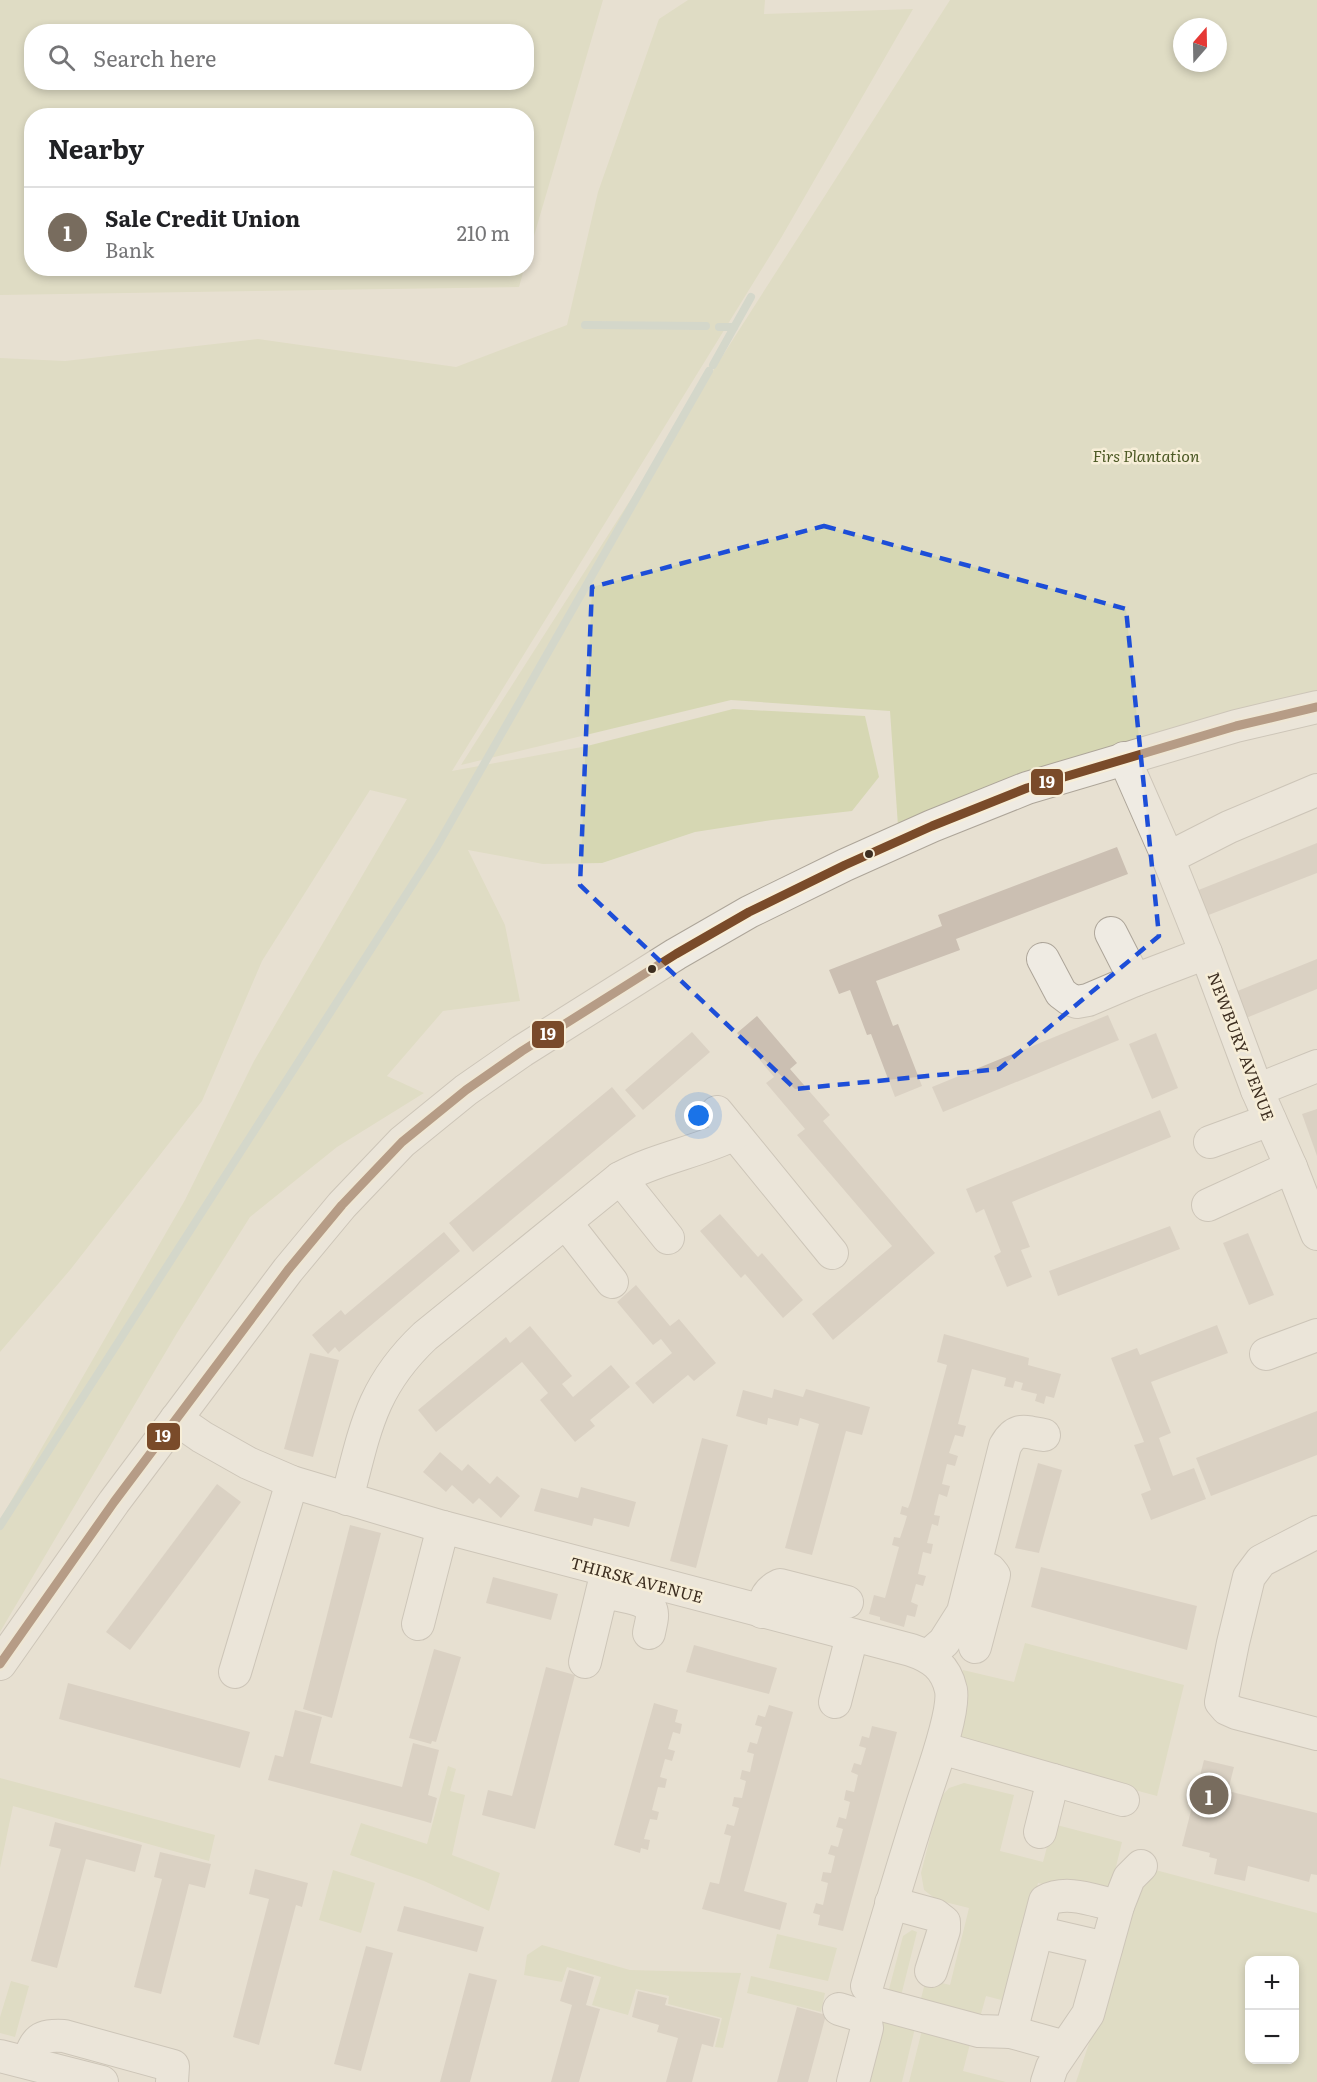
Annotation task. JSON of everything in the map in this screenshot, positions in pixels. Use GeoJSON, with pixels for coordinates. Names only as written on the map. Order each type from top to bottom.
{"type":"FeatureCollection","features":[{"type":"Feature","properties":{"kind":"street"},"geometry":{"type":"LineString","coordinates":[[0,1664],[114,1502],[288,1270],[342,1205],[402,1142],[466,1090],[512,1057],[676,954],[749,912],[845,864],[1027,788],[1236,726],[1317,707]]}},
{"type":"Feature","properties":{"kind":"street","name":"NEWBURY AVENUE"},"geometry":{"type":"LineString","coordinates":[[1124,758],[1168,858],[1206,952],[1257,1090],[1317,1234]]}},
{"type":"Feature","properties":{"kind":"street"},"geometry":{"type":"LineString","coordinates":[[1168,858],[1228,827],[1317,790]]}},
{"type":"Feature","properties":{"kind":"street"},"geometry":{"type":"LineString","coordinates":[[1111,933],[1135,980]]}},
{"type":"Feature","properties":{"kind":"street"},"geometry":{"type":"LineString","coordinates":[[1043,959],[1060,993],[1077,1002],[1088,1000],[1206,952]]}},
{"type":"Feature","properties":{"kind":"street"},"geometry":{"type":"LineString","coordinates":[[1257,1090],[1317,1066]]}},
{"type":"Feature","properties":{"kind":"street"},"geometry":{"type":"LineString","coordinates":[[1210,1142],[1270,1120]]}},
{"type":"Feature","properties":{"kind":"street"},"geometry":{"type":"LineString","coordinates":[[347,1499],[374,1405],[381,1390],[399,1363],[425,1336],[620,1178],[673,1155],[714,1144],[726,1123],[832,1253]]}},
{"type":"Feature","properties":{"kind":"street"},"geometry":{"type":"LineString","coordinates":[[1208,1205],[1291,1167]]}},
{"type":"Feature","properties":{"kind":"street"},"geometry":{"type":"LineString","coordinates":[[620,1178],[668,1238]]}},
{"type":"Feature","properties":{"kind":"street"},"geometry":{"type":"LineString","coordinates":[[566,1222],[612,1282]]}},
{"type":"Feature","properties":{"kind":"street"},"geometry":{"type":"LineString","coordinates":[[1266,1354],[1317,1335]]}},
{"type":"Feature","properties":{"kind":"street","name":"THIRSK AVENUE"},"geometry":{"type":"LineString","coordinates":[[176,1419],[202,1437],[248,1463],[292,1482],[443,1527],[604,1582],[762,1611],[928,1656]]}},
{"type":"Feature","properties":{"kind":"street"},"geometry":{"type":"LineString","coordinates":[[1044,1435],[1019,1431],[1011,1435],[1005,1446],[963,1611],[944,1642],[928,1656],[940,1665],[947,1676],[951,1692],[950,1710],[891,1903],[871,1994],[979,2031],[1011,2032],[1065,2047]]}},
{"type":"Feature","properties":{"kind":"street"},"geometry":{"type":"LineString","coordinates":[[235,1672],[292,1482]]}},
{"type":"Feature","properties":{"kind":"street"},"geometry":{"type":"LineString","coordinates":[[418,1624],[443,1527]]}},
{"type":"Feature","properties":{"kind":"street"},"geometry":{"type":"LineString","coordinates":[[1317,1532],[1262,1561],[1249,1577],[1221,1702],[1227,1709],[1236,1713],[1317,1734]]}},
{"type":"Feature","properties":{"kind":"street"},"geometry":{"type":"LineString","coordinates":[[975,1647],[994,1575],[990,1570],[976,1563]]}},
{"type":"Feature","properties":{"kind":"street"},"geometry":{"type":"LineString","coordinates":[[585,1662],[604,1582],[647,1604],[652,1616],[649,1633]]}},
{"type":"Feature","properties":{"kind":"street"},"geometry":{"type":"LineString","coordinates":[[762,1611],[766,1596],[780,1585],[847,1602]]}},
{"type":"Feature","properties":{"kind":"street"},"geometry":{"type":"LineString","coordinates":[[835,1702],[852,1636]]}},
{"type":"Feature","properties":{"kind":"street"},"geometry":{"type":"LineString","coordinates":[[940,1748],[1123,1800]]}},
{"type":"Feature","properties":{"kind":"street"},"geometry":{"type":"LineString","coordinates":[[1040,1832],[1053,1780]]}},
{"type":"Feature","properties":{"kind":"street"},"geometry":{"type":"LineString","coordinates":[[1047,2082],[1052,2067],[1088,2014],[1118,1906],[1129,1878],[1141,1866]]}},
{"type":"Feature","properties":{"kind":"street"},"geometry":{"type":"LineString","coordinates":[[1011,2032],[1045,1901],[1054,1896],[1069,1895],[1118,1906]]}},
{"type":"Feature","properties":{"kind":"street"},"geometry":{"type":"LineString","coordinates":[[891,1903],[935,1915],[944,1922],[944,1930],[931,1971]]}},
{"type":"Feature","properties":{"kind":"street"},"geometry":{"type":"LineString","coordinates":[[1037,1932],[1106,1948]]}},
{"type":"Feature","properties":{"kind":"street"},"geometry":{"type":"LineString","coordinates":[[839,2009],[865,2017],[867,2028],[853,2082]]}},
{"type":"Feature","properties":{"kind":"street"},"geometry":{"type":"LineString","coordinates":[[14,2059],[34,2046],[40,2038],[48,2035],[64,2036],[173,2066],[172,2082]]}},
{"type":"Feature","properties":{"kind":"street"},"geometry":{"type":"LineString","coordinates":[[14,2059],[102,2082]]}},
{"type":"Feature","properties":{"kind":"highlighted area"},"geometry":{"type":"Polygon","coordinates":[[[824,526],[1126,609],[1159,936],[999,1069],[795,1089],[580,885],[592,587],[824,526]]]}},
{"type":"Feature","properties":{"kind":"green space"},"geometry":{"type":"Polygon","coordinates":[[[0,0],[603,0],[534,236],[534,108],[24,108],[24,276],[522,276],[519,287],[0,295],[0,0]]]}},
{"type":"Feature","properties":{"kind":"green space"},"geometry":{"type":"Polygon","coordinates":[[[688,0],[765,0],[764,14],[913,9],[781,238],[452,771],[587,746],[733,709],[865,716],[879,777],[852,811],[695,832],[602,863],[543,864],[468,850],[505,925],[520,1001],[443,1011],[387,1076],[424,1093],[337,1147],[250,1217],[177,1333],[0,1632],[0,1520],[185,1200],[254,1061],[407,799],[370,790],[262,961],[202,1101],[70,1270],[0,1352],[0,358],[65,361],[258,339],[456,367],[567,325],[598,192],[659,19],[688,0]]]}},
{"type":"Feature","properties":{"kind":"green space","name":"Firs Plantation"},"geometry":{"type":"Polygon","coordinates":[[[950,0],[1317,0],[1317,694],[899,840],[890,711],[731,700],[461,765],[950,0]]]}},
{"type":"Feature","properties":{"kind":"green space"},"geometry":{"type":"Polygon","coordinates":[[[1025,1643],[1184,1685],[1157,1796],[971,1746],[955,1734],[956,1690],[963,1670],[1014,1682],[1025,1643]]]}},
{"type":"Feature","properties":{"kind":"green space"},"geometry":{"type":"Polygon","coordinates":[[[448,1766],[456,1769],[450,1791],[465,1795],[452,1855],[500,1873],[489,1911],[424,1881],[350,1855],[361,1823],[427,1844],[448,1766]]]}},
{"type":"Feature","properties":{"kind":"green space"},"geometry":{"type":"Polygon","coordinates":[[[0,1778],[215,1835],[209,1861],[13,1806],[0,1868],[0,1778]]]}},
{"type":"Feature","properties":{"kind":"green space"},"geometry":{"type":"Polygon","coordinates":[[[964,1783],[1014,1795],[1000,1851],[1043,1862],[1053,1824],[1122,1842],[1108,1900],[1038,1883],[1009,2002],[986,1996],[979,2021],[919,2006],[926,1979],[950,1985],[969,1908],[937,1900],[924,1890],[921,1873],[940,1798],[949,1788],[964,1783]]]}},
{"type":"Feature","properties":{"kind":"green space"},"geometry":{"type":"Polygon","coordinates":[[[1148,1868],[1317,1913],[1317,2082],[1076,2082],[1148,1868]]]}},
{"type":"Feature","properties":{"kind":"green space"},"geometry":{"type":"Polygon","coordinates":[[[333,1870],[375,1883],[361,1933],[319,1920],[333,1870]]]}},
{"type":"Feature","properties":{"kind":"green space"},"geometry":{"type":"Polygon","coordinates":[[[912,1930],[917,1932],[901,1996],[888,1993],[903,1936],[912,1930]]]}},
{"type":"Feature","properties":{"kind":"green space"},"geometry":{"type":"Polygon","coordinates":[[[777,1934],[837,1948],[828,1981],[769,1968],[777,1934]]]}},
{"type":"Feature","properties":{"kind":"green space"},"geometry":{"type":"Polygon","coordinates":[[[542,1945],[630,1970],[741,1973],[723,2048],[715,2047],[722,2018],[668,2004],[669,1996],[636,1989],[628,2015],[592,2005],[601,1977],[567,1967],[562,1982],[524,1975],[527,1955],[542,1945]]]}},
{"type":"Feature","properties":{"kind":"green space"},"geometry":{"type":"Polygon","coordinates":[[[751,1976],[825,1993],[821,2012],[747,1993],[751,1976]]]}},
{"type":"Feature","properties":{"kind":"green space"},"geometry":{"type":"Polygon","coordinates":[[[11,1981],[29,1986],[15,2037],[0,2033],[0,2017],[11,1981]]]}},
{"type":"Feature","properties":{"kind":"green space"},"geometry":{"type":"Polygon","coordinates":[[[881,2015],[916,2024],[902,2082],[866,2082],[881,2015]]]}},
{"type":"Feature","properties":{"kind":"green space"},"geometry":{"type":"Polygon","coordinates":[[[923,2026],[971,2040],[963,2071],[1006,2082],[909,2082],[923,2026]]]}},
{"type":"Feature","properties":{"kind":"building"},"geometry":{"type":"Polygon","coordinates":[[[1317,843],[1317,873],[1206,916],[1196,891],[1317,843]]]}},
{"type":"Feature","properties":{"kind":"building"},"geometry":{"type":"Polygon","coordinates":[[[1117,847],[1128,874],[956,939],[960,950],[876,981],[893,1026],[898,1024],[922,1086],[895,1097],[871,1034],[867,1035],[850,990],[839,994],[829,970],[942,926],[938,915],[1117,847]]]}},
{"type":"Feature","properties":{"kind":"building"},"geometry":{"type":"Polygon","coordinates":[[[1317,959],[1317,989],[1246,1018],[1235,992],[1317,959]]]}},
{"type":"Feature","properties":{"kind":"building"},"geometry":{"type":"Polygon","coordinates":[[[1108,1015],[1119,1040],[943,1112],[932,1087],[1108,1015]]]}},
{"type":"Feature","properties":{"kind":"building"},"geometry":{"type":"Polygon","coordinates":[[[757,1016],[797,1063],[790,1069],[830,1115],[823,1121],[935,1253],[833,1340],[812,1314],[892,1246],[797,1135],[805,1129],[766,1083],[774,1077],[737,1033],[757,1016]]]}},
{"type":"Feature","properties":{"kind":"building"},"geometry":{"type":"Polygon","coordinates":[[[692,1032],[710,1052],[643,1110],[625,1090],[692,1032]]]}},
{"type":"Feature","properties":{"kind":"building"},"geometry":{"type":"Polygon","coordinates":[[[1156,1033],[1178,1088],[1152,1099],[1129,1044],[1156,1033]]]}},
{"type":"Feature","properties":{"kind":"building"},"geometry":{"type":"Polygon","coordinates":[[[612,1087],[636,1116],[473,1252],[449,1223],[612,1087]]]}},
{"type":"Feature","properties":{"kind":"building"},"geometry":{"type":"Polygon","coordinates":[[[1317,1109],[1317,1156],[1302,1114],[1317,1109]]]}},
{"type":"Feature","properties":{"kind":"building"},"geometry":{"type":"Polygon","coordinates":[[[1160,1110],[1171,1137],[1012,1202],[1030,1247],[1021,1250],[1032,1277],[1007,1287],[994,1256],[1001,1252],[984,1209],[976,1213],[966,1189],[1160,1110]]]}},
{"type":"Feature","properties":{"kind":"building"},"geometry":{"type":"Polygon","coordinates":[[[720,1214],[758,1257],[762,1253],[803,1300],[783,1318],[745,1274],[741,1278],[700,1231],[720,1214]]]}},
{"type":"Feature","properties":{"kind":"building"},"geometry":{"type":"Polygon","coordinates":[[[1170,1226],[1180,1249],[1058,1296],[1049,1271],[1170,1226]]]}},
{"type":"Feature","properties":{"kind":"building"},"geometry":{"type":"Polygon","coordinates":[[[444,1232],[460,1251],[339,1352],[335,1347],[328,1354],[312,1335],[341,1310],[345,1315],[444,1232]]]}},
{"type":"Feature","properties":{"kind":"building"},"geometry":{"type":"Polygon","coordinates":[[[1248,1233],[1274,1295],[1249,1305],[1223,1243],[1248,1233]]]}},
{"type":"Feature","properties":{"kind":"building"},"geometry":{"type":"Polygon","coordinates":[[[636,1285],[670,1326],[679,1319],[716,1363],[694,1381],[688,1375],[653,1404],[635,1383],[672,1353],[661,1339],[653,1345],[617,1302],[636,1285]]]}},
{"type":"Feature","properties":{"kind":"building"},"geometry":{"type":"Polygon","coordinates":[[[1217,1325],[1228,1353],[1151,1382],[1171,1433],[1159,1438],[1173,1476],[1194,1468],[1206,1499],[1151,1520],[1141,1494],[1151,1490],[1134,1445],[1144,1442],[1111,1358],[1137,1348],[1140,1355],[1217,1325]]]}},
{"type":"Feature","properties":{"kind":"building"},"geometry":{"type":"Polygon","coordinates":[[[530,1326],[572,1376],[562,1384],[573,1397],[611,1365],[630,1387],[590,1420],[595,1426],[575,1442],[540,1400],[548,1393],[522,1362],[436,1432],[418,1410],[506,1337],[510,1343],[530,1326]]]}},
{"type":"Feature","properties":{"kind":"building"},"geometry":{"type":"Polygon","coordinates":[[[944,1334],[1029,1358],[1028,1365],[1061,1374],[1054,1398],[1046,1396],[1044,1404],[1035,1401],[1037,1394],[1021,1390],[1023,1383],[1015,1381],[1013,1388],[1004,1386],[1006,1378],[972,1369],[958,1424],[966,1426],[963,1437],[955,1435],[949,1453],[958,1456],[955,1466],[947,1464],[942,1484],[950,1486],[947,1497],[939,1494],[934,1515],[940,1516],[938,1526],[932,1524],[927,1543],[933,1544],[931,1554],[923,1552],[918,1574],[926,1576],[923,1586],[916,1584],[911,1602],[918,1605],[915,1617],[907,1615],[904,1627],[869,1614],[874,1595],[885,1598],[899,1547],[892,1545],[894,1537],[900,1538],[907,1516],[900,1514],[902,1506],[908,1508],[911,1500],[947,1365],[937,1362],[944,1334]]]}},
{"type":"Feature","properties":{"kind":"building"},"geometry":{"type":"Polygon","coordinates":[[[310,1353],[339,1360],[313,1457],[284,1449],[310,1353]]]}},
{"type":"Feature","properties":{"kind":"building"},"geometry":{"type":"Polygon","coordinates":[[[774,1389],[803,1397],[806,1389],[870,1407],[862,1435],[846,1431],[812,1555],[785,1548],[819,1424],[800,1418],[798,1426],[768,1418],[767,1425],[736,1416],[743,1390],[772,1398],[774,1389]]]}},
{"type":"Feature","properties":{"kind":"building"},"geometry":{"type":"Polygon","coordinates":[[[1317,1411],[1317,1455],[1211,1496],[1196,1458],[1317,1411]]]}},
{"type":"Feature","properties":{"kind":"building"},"geometry":{"type":"Polygon","coordinates":[[[702,1438],[728,1445],[696,1568],[670,1561],[702,1438]]]}},
{"type":"Feature","properties":{"kind":"building"},"geometry":{"type":"Polygon","coordinates":[[[440,1452],[462,1471],[468,1464],[490,1484],[497,1476],[520,1496],[501,1518],[479,1498],[473,1504],[452,1485],[446,1492],[423,1472],[440,1452]]]}},
{"type":"Feature","properties":{"kind":"building"},"geometry":{"type":"Polygon","coordinates":[[[1038,1463],[1062,1470],[1039,1553],[1015,1548],[1038,1463]]]}},
{"type":"Feature","properties":{"kind":"building"},"geometry":{"type":"Polygon","coordinates":[[[217,1484],[241,1502],[130,1650],[106,1632],[217,1484]]]}},
{"type":"Feature","properties":{"kind":"building"},"geometry":{"type":"Polygon","coordinates":[[[581,1487],[636,1502],[629,1527],[594,1518],[592,1526],[534,1511],[541,1488],[578,1498],[581,1487]]]}},
{"type":"Feature","properties":{"kind":"building"},"geometry":{"type":"Polygon","coordinates":[[[350,1525],[381,1533],[332,1718],[303,1709],[350,1525]]]}},
{"type":"Feature","properties":{"kind":"building"},"geometry":{"type":"Polygon","coordinates":[[[1041,1567],[1197,1606],[1187,1650],[1031,1607],[1041,1567]]]}},
{"type":"Feature","properties":{"kind":"building"},"geometry":{"type":"Polygon","coordinates":[[[493,1577],[558,1594],[551,1620],[486,1603],[493,1577]]]}},
{"type":"Feature","properties":{"kind":"building"},"geometry":{"type":"Polygon","coordinates":[[[694,1645],[777,1668],[769,1694],[686,1672],[694,1645]]]}},
{"type":"Feature","properties":{"kind":"building"},"geometry":{"type":"Polygon","coordinates":[[[434,1649],[461,1657],[436,1742],[432,1741],[431,1744],[409,1738],[434,1649]]]}},
{"type":"Feature","properties":{"kind":"building"},"geometry":{"type":"Polygon","coordinates":[[[546,1667],[575,1675],[535,1829],[482,1815],[488,1790],[512,1796],[546,1667]]]}},
{"type":"Feature","properties":{"kind":"building"},"geometry":{"type":"Polygon","coordinates":[[[68,1683],[250,1732],[240,1768],[59,1719],[68,1683]]]}},
{"type":"Feature","properties":{"kind":"building"},"geometry":{"type":"Polygon","coordinates":[[[654,1703],[678,1710],[675,1722],[682,1724],[680,1734],[673,1732],[668,1749],[675,1751],[672,1761],[665,1759],[660,1777],[667,1779],[665,1788],[658,1787],[652,1810],[659,1812],[657,1820],[650,1819],[644,1839],[650,1840],[648,1850],[641,1848],[640,1853],[614,1845],[654,1703]]]}},
{"type":"Feature","properties":{"kind":"building"},"geometry":{"type":"Polygon","coordinates":[[[769,1705],[793,1712],[744,1891],[787,1903],[780,1930],[702,1909],[710,1882],[719,1884],[731,1836],[724,1834],[727,1824],[734,1826],[739,1808],[732,1806],[734,1797],[742,1798],[746,1781],[740,1779],[742,1770],[750,1772],[754,1754],[747,1752],[750,1742],[757,1744],[762,1727],[755,1725],[758,1715],[765,1717],[769,1705]]]}},
{"type":"Feature","properties":{"kind":"building"},"geometry":{"type":"Polygon","coordinates":[[[295,1710],[322,1717],[310,1763],[402,1787],[413,1743],[439,1750],[428,1795],[437,1798],[431,1823],[268,1780],[275,1755],[283,1757],[295,1710]]]}},
{"type":"Feature","properties":{"kind":"building"},"geometry":{"type":"Polygon","coordinates":[[[872,1726],[897,1732],[843,1931],[818,1925],[820,1915],[813,1913],[816,1903],[823,1905],[828,1883],[821,1881],[823,1872],[831,1873],[835,1856],[828,1854],[831,1845],[838,1847],[843,1829],[836,1827],[839,1817],[846,1819],[850,1802],[844,1800],[846,1790],[854,1792],[858,1775],[851,1772],[854,1763],[861,1765],[866,1748],[859,1746],[862,1736],[869,1738],[872,1726]]]}},
{"type":"Feature","properties":{"kind":"building"},"geometry":{"type":"Polygon","coordinates":[[[1204,1760],[1234,1767],[1228,1791],[1317,1813],[1317,1875],[1311,1874],[1309,1882],[1248,1866],[1245,1881],[1214,1874],[1217,1859],[1209,1857],[1210,1853],[1182,1846],[1204,1760]]]}},
{"type":"Feature","properties":{"kind":"building"},"geometry":{"type":"Polygon","coordinates":[[[55,1822],[142,1845],[135,1872],[86,1859],[57,1968],[31,1961],[61,1849],[49,1846],[55,1822]]]}},
{"type":"Feature","properties":{"kind":"building"},"geometry":{"type":"Polygon","coordinates":[[[160,1852],[211,1864],[205,1888],[189,1884],[161,1994],[134,1987],[162,1879],[154,1877],[160,1852]]]}},
{"type":"Feature","properties":{"kind":"building"},"geometry":{"type":"Polygon","coordinates":[[[255,1869],[308,1883],[302,1907],[296,1905],[259,2045],[233,2037],[269,1899],[249,1894],[255,1869]]]}},
{"type":"Feature","properties":{"kind":"building"},"geometry":{"type":"Polygon","coordinates":[[[404,1906],[484,1927],[477,1952],[397,1931],[404,1906]]]}},
{"type":"Feature","properties":{"kind":"building"},"geometry":{"type":"Polygon","coordinates":[[[366,1946],[393,1953],[361,2071],[334,2064],[366,1946]]]}},
{"type":"Feature","properties":{"kind":"building"},"geometry":{"type":"Polygon","coordinates":[[[569,1970],[594,1977],[586,2005],[600,2009],[579,2082],[551,2082],[572,2005],[560,2001],[569,1970]]]}},
{"type":"Feature","properties":{"kind":"building"},"geometry":{"type":"Polygon","coordinates":[[[469,1973],[497,1980],[470,2082],[440,2082],[469,1973]]]}},
{"type":"Feature","properties":{"kind":"building"},"geometry":{"type":"Polygon","coordinates":[[[638,1991],[667,1998],[665,2005],[720,2019],[713,2047],[702,2044],[692,2082],[666,2082],[678,2038],[657,2032],[659,2025],[632,2017],[638,1991]]]}},
{"type":"Feature","properties":{"kind":"building"},"geometry":{"type":"Polygon","coordinates":[[[797,2007],[826,2015],[808,2082],[777,2082],[797,2007]]]}},
{"type":"Feature","properties":{"kind":"waterway"},"geometry":{"type":"LineString","coordinates":[[713,365],[751,297]]}},
{"type":"Feature","properties":{"kind":"waterway"},"geometry":{"type":"LineString","coordinates":[[585,325],[706,326]]}},
{"type":"Feature","properties":{"kind":"waterway"},"geometry":{"type":"LineString","coordinates":[[719,327],[734,327]]}},
{"type":"Feature","properties":{"kind":"waterway"},"geometry":{"type":"LineString","coordinates":[[0,1526],[436,848],[709,371]]}},
{"type":"Feature","properties":{"kind":"transit line","name":"19"},"geometry":{"type":"LineString","coordinates":[[0,1664],[114,1502],[288,1270],[342,1205],[402,1142],[466,1090],[522,1051],[676,954],[749,912],[845,865],[932,826],[1027,788],[1236,726],[1317,707]]}},
{"type":"Feature","properties":{"kind":"place","name":"Sale Credit Union"},"geometry":{"type":"Point","coordinates":[1209,1795]}}]}
